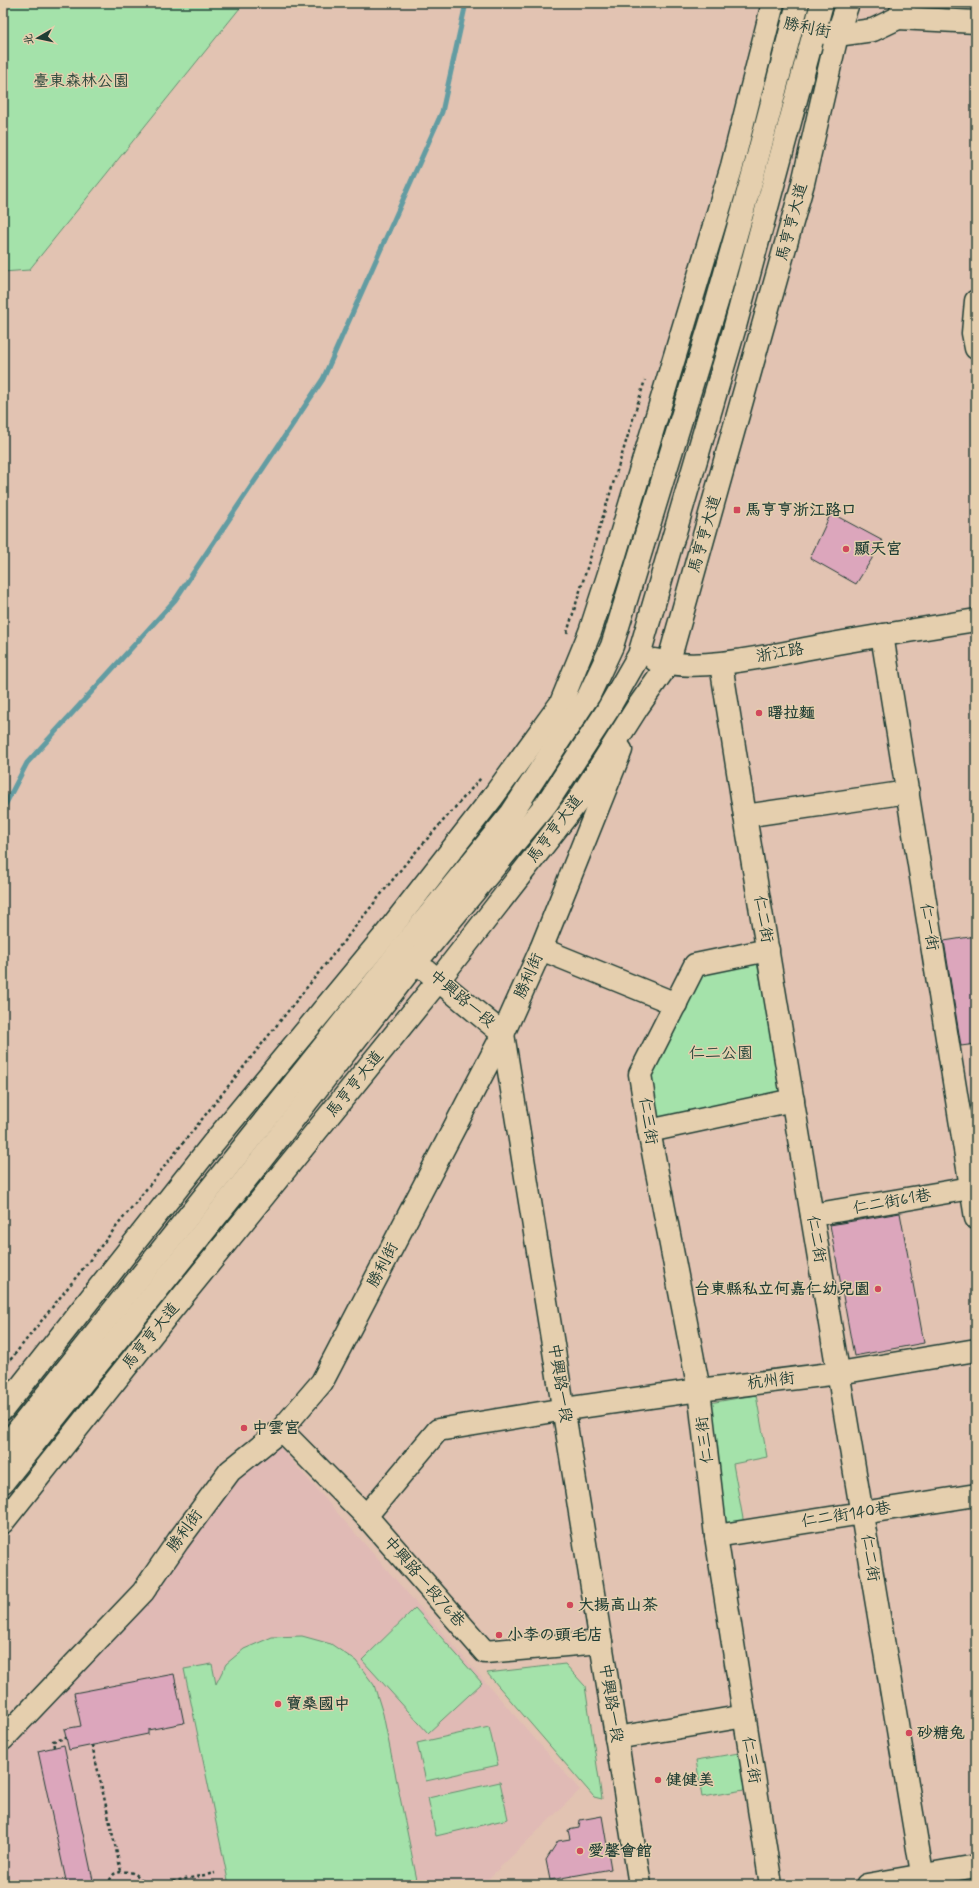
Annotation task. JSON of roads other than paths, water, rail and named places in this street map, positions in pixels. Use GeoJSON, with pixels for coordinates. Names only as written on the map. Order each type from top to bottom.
{"type":"FeatureCollection","features":[{"type":"Feature","properties":{"kind":"street","name":"馬亨亨大道"},"geometry":{"type":"LineString","coordinates":[[3,1482],[250,1174],[511,814],[589,695],[612,646],[675,440],[754,172],[798,3]]}},
{"type":"Feature","properties":{"kind":"street","name":"馬亨亨大道"},"geometry":{"type":"LineString","coordinates":[[3,1449],[409,954],[547,803],[607,711],[639,655],[776,177],[822,3]]}},
{"type":"Feature","properties":{"kind":"street","name":"馬亨亨大道"},"geometry":{"type":"LineString","coordinates":[[6,1513],[438,981],[578,801],[637,708],[668,664],[802,183],[837,35],[848,3]]}},
{"type":"Feature","properties":{"kind":"street","name":"勝利街"},"geometry":{"type":"LineString","coordinates":[[771,11],[792,26],[837,35],[873,30],[902,11]]}},
{"type":"Feature","properties":{"kind":"street"},"geometry":{"type":"LineString","coordinates":[[3,1409],[214,1142],[386,934],[492,798],[561,703],[590,632],[651,435],[732,166],[771,11]]}},
{"type":"Feature","properties":{"kind":"street"},"geometry":{"type":"LineString","coordinates":[[902,11],[976,22]]}},
{"type":"Feature","properties":{"kind":"street"},"geometry":{"type":"LineString","coordinates":[[732,166],[754,172]]}},
{"type":"Feature","properties":{"kind":"street"},"geometry":{"type":"LineString","coordinates":[[776,177],[802,183]]}},
{"type":"Feature","properties":{"kind":"street"},"geometry":{"type":"LineString","coordinates":[[976,301],[973,333],[976,348]]}},
{"type":"Feature","properties":{"kind":"street"},"geometry":{"type":"LineString","coordinates":[[651,435],[675,440]]}},
{"type":"Feature","properties":{"kind":"street"},"geometry":{"type":"LineString","coordinates":[[700,445],[727,452]]}},
{"type":"Feature","properties":{"kind":"street","name":"浙江路"},"geometry":{"type":"LineString","coordinates":[[590,632],[612,646],[668,664],[721,664],[882,635],[976,620]]}},
{"type":"Feature","properties":{"kind":"street","name":"仁一街"},"geometry":{"type":"LineString","coordinates":[[882,635],[976,1218]]}},
{"type":"Feature","properties":{"kind":"street","name":"仁二街"},"geometry":{"type":"LineString","coordinates":[[721,664],[745,816],[923,1880]]}},
{"type":"Feature","properties":{"kind":"street","name":"勝利街"},"geometry":{"type":"LineString","coordinates":[[3,1738],[143,1592],[178,1541],[230,1471],[281,1430],[322,1382],[503,1034],[541,949],[611,777],[637,708]]}},
{"type":"Feature","properties":{"kind":"street"},"geometry":{"type":"LineString","coordinates":[[745,816],[908,792]]}},
{"type":"Feature","properties":{"kind":"street","name":"中興路一段"},"geometry":{"type":"LineString","coordinates":[[386,934],[438,981],[503,1034],[565,1409],[640,1885]]}},
{"type":"Feature","properties":{"kind":"street"},"geometry":{"type":"LineString","coordinates":[[541,949],[676,1004]]}},
{"type":"Feature","properties":{"kind":"street","name":"仁三街"},"geometry":{"type":"LineString","coordinates":[[768,950],[695,965],[640,1074],[649,1131],[699,1390],[716,1536],[771,1885]]}},
{"type":"Feature","properties":{"kind":"street"},"geometry":{"type":"LineString","coordinates":[[649,1131],[793,1100]]}},
{"type":"Feature","properties":{"kind":"street","name":"仁二街61巷"},"geometry":{"type":"LineString","coordinates":[[812,1215],[971,1188]]}},
{"type":"Feature","properties":{"kind":"street","name":"杭州街"},"geometry":{"type":"LineString","coordinates":[[366,1516],[438,1430],[565,1409],[699,1390],[839,1373],[976,1350]]}},
{"type":"Feature","properties":{"kind":"street","name":"中興路一段76巷"},"geometry":{"type":"LineString","coordinates":[[281,1430],[366,1516],[486,1652],[601,1642]]}},
{"type":"Feature","properties":{"kind":"street","name":"仁二街140巷"},"geometry":{"type":"LineString","coordinates":[[716,1536],[976,1495]]}},
{"type":"Feature","properties":{"kind":"street"},"geometry":{"type":"LineString","coordinates":[[616,1738],[744,1716]]}},
{"type":"Feature","properties":{"kind":"street"},"geometry":{"type":"LineString","coordinates":[[867,1885],[923,1880],[976,1866]]}},
{"type":"Feature","properties":{"kind":"waterway"},"geometry":{"type":"LineString","coordinates":[[3,809],[27,763],[175,600],[323,379],[442,112],[466,3]]}},
{"type":"Feature","properties":{"kind":"place","name":"馬亨亨浙江路口"},"geometry":{"type":"Point","coordinates":[737,510]}},
{"type":"Feature","properties":{"kind":"place","name":"顯天宮"},"geometry":{"type":"Point","coordinates":[846,549]}},
{"type":"Feature","properties":{"kind":"place","name":"曙拉麵"},"geometry":{"type":"Point","coordinates":[759,713]}},
{"type":"Feature","properties":{"kind":"place","name":"台東縣私立何嘉仁幼兒園"},"geometry":{"type":"Point","coordinates":[878,1289]}},
{"type":"Feature","properties":{"kind":"place","name":"中雲宮"},"geometry":{"type":"Point","coordinates":[244,1428]}},
{"type":"Feature","properties":{"kind":"place","name":"大揚高山茶"},"geometry":{"type":"Point","coordinates":[570,1605]}},
{"type":"Feature","properties":{"kind":"place","name":"小李の頭毛店"},"geometry":{"type":"Point","coordinates":[499,1635]}},
{"type":"Feature","properties":{"kind":"place","name":"寶桑國中"},"geometry":{"type":"Point","coordinates":[278,1704]}},
{"type":"Feature","properties":{"kind":"place","name":"砂糖兔"},"geometry":{"type":"Point","coordinates":[909,1733]}},
{"type":"Feature","properties":{"kind":"place","name":"健健美"},"geometry":{"type":"Point","coordinates":[658,1780]}},
{"type":"Feature","properties":{"kind":"place","name":"愛馨會館"},"geometry":{"type":"Point","coordinates":[580,1851]}},
{"type":"Feature","properties":{"kind":"park label","name":"臺東森林公園"},"geometry":{"type":"Point","coordinates":[81,81]}},
{"type":"Feature","properties":{"kind":"park label","name":"仁二公園"},"geometry":{"type":"Point","coordinates":[721,1053]}}]}
